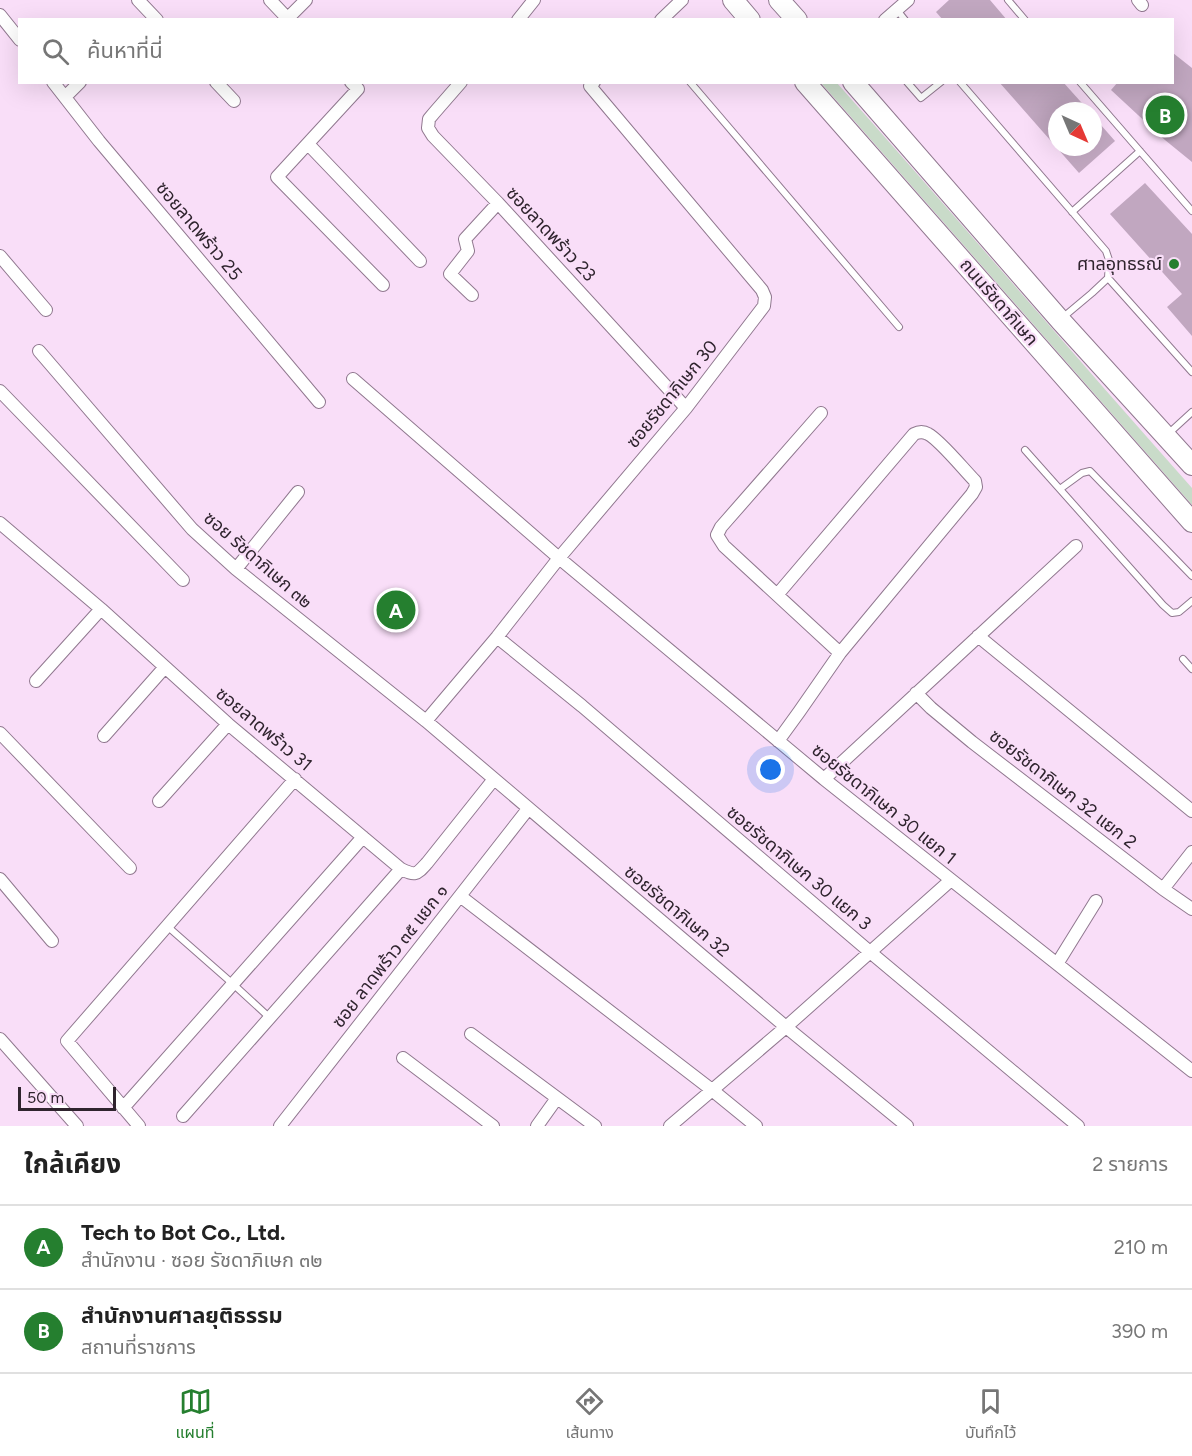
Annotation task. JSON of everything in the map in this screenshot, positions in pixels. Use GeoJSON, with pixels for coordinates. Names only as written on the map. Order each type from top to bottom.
{"type":"FeatureCollection","features":[{"type":"Feature","properties":{"kind":"main road"},"geometry":{"type":"LineString","coordinates":[[733,0],[748,18]]}},
{"type":"Feature","properties":{"kind":"main road"},"geometry":{"type":"LineString","coordinates":[[779,0],[795,18]]}},
{"type":"Feature","properties":{"kind":"main road","name":"ถนนรัชดาภิเษก"},"geometry":{"type":"LineString","coordinates":[[807,84],[1192,522]]}},
{"type":"Feature","properties":{"kind":"main road","name":"ถนนรัชดาภิเษก"},"geometry":{"type":"LineString","coordinates":[[855,84],[1060,320],[1192,465]]}},
{"type":"Feature","properties":{"kind":"street"},"geometry":{"type":"LineString","coordinates":[[138,0],[153,18]]}},
{"type":"Feature","properties":{"kind":"street"},"geometry":{"type":"LineString","coordinates":[[270,0],[288,18]]}},
{"type":"Feature","properties":{"kind":"street"},"geometry":{"type":"LineString","coordinates":[[290,18],[306,0]]}},
{"type":"Feature","properties":{"kind":"street"},"geometry":{"type":"LineString","coordinates":[[524,17],[534,0]]}},
{"type":"Feature","properties":{"kind":"street"},"geometry":{"type":"LineString","coordinates":[[663,18],[682,0]]}},
{"type":"Feature","properties":{"kind":"street"},"geometry":{"type":"LineString","coordinates":[[887,18],[908,0]]}},
{"type":"Feature","properties":{"kind":"street"},"geometry":{"type":"LineString","coordinates":[[0,15],[18,38]]}},
{"type":"Feature","properties":{"kind":"street","name":"ซอยลาดพร้าว 25"},"geometry":{"type":"LineString","coordinates":[[55,84],[106,150],[319,402]]}},
{"type":"Feature","properties":{"kind":"street"},"geometry":{"type":"LineString","coordinates":[[65,97],[79,84]]}},
{"type":"Feature","properties":{"kind":"street"},"geometry":{"type":"LineString","coordinates":[[218,84],[234,101]]}},
{"type":"Feature","properties":{"kind":"street"},"geometry":{"type":"LineString","coordinates":[[353,84],[358,89],[277,177],[383,285]]}},
{"type":"Feature","properties":{"kind":"street","name":"ซอยลาดพร้าว 23"},"geometry":{"type":"LineString","coordinates":[[459,84],[429,119],[428,128],[433,136],[498,203],[686,408]]}},
{"type":"Feature","properties":{"kind":"street","name":"ซอยรัชดาภิเษก 30"},"geometry":{"type":"LineString","coordinates":[[426,721],[497,637],[559,558],[686,408],[764,306],[765,297],[762,290],[590,84]]}},
{"type":"Feature","properties":{"kind":"street"},"geometry":{"type":"LineString","coordinates":[[308,144],[420,261]]}},
{"type":"Feature","properties":{"kind":"street"},"geometry":{"type":"LineString","coordinates":[[472,295],[450,274],[468,251],[465,239],[498,203]]}},
{"type":"Feature","properties":{"kind":"street"},"geometry":{"type":"LineString","coordinates":[[0,256],[46,310]]}},
{"type":"Feature","properties":{"kind":"street","name":"ซอย รัชดาภิเษก ๓๒"},"geometry":{"type":"LineString","coordinates":[[39,351],[192,529],[236,569],[426,721]]}},
{"type":"Feature","properties":{"kind":"street","name":"ซอยรัชดาภิเษก 30 แยก 1"},"geometry":{"type":"LineString","coordinates":[[353,379],[559,558],[824,779],[1192,1071]]}},
{"type":"Feature","properties":{"kind":"street"},"geometry":{"type":"LineString","coordinates":[[0,391],[183,580]]}},
{"type":"Feature","properties":{"kind":"street"},"geometry":{"type":"LineString","coordinates":[[821,413],[721,527],[717,535],[724,546],[840,652]]}},
{"type":"Feature","properties":{"kind":"street"},"geometry":{"type":"LineString","coordinates":[[777,595],[914,434],[926,433],[937,441],[975,481],[976,487],[972,494],[840,652],[778,741]]}},
{"type":"Feature","properties":{"kind":"street"},"geometry":{"type":"LineString","coordinates":[[236,569],[298,492]]}},
{"type":"Feature","properties":{"kind":"street","name":"ซอยลาดพร้าว 31"},"geometry":{"type":"LineString","coordinates":[[0,523],[101,609],[228,724],[401,869]]}},
{"type":"Feature","properties":{"kind":"street"},"geometry":{"type":"LineString","coordinates":[[824,779],[1076,546]]}},
{"type":"Feature","properties":{"kind":"street"},"geometry":{"type":"LineString","coordinates":[[36,681],[101,609]]}},
{"type":"Feature","properties":{"kind":"street"},"geometry":{"type":"LineString","coordinates":[[978,636],[1192,811]]}},
{"type":"Feature","properties":{"kind":"street","name":"ซอยรัชดาภิเษก 30 แยก 3"},"geometry":{"type":"LineString","coordinates":[[497,637],[582,706],[1078,1126]]}},
{"type":"Feature","properties":{"kind":"street"},"geometry":{"type":"LineString","coordinates":[[104,736],[165,667]]}},
{"type":"Feature","properties":{"kind":"street","name":"ซอยรัชดาภิเษก 32 แยก 2"},"geometry":{"type":"LineString","coordinates":[[916,693],[972,741],[1163,890],[1192,909]]}},
{"type":"Feature","properties":{"kind":"street","name":"ซอยรัชดาภิเษก 32"},"geometry":{"type":"LineString","coordinates":[[426,721],[786,1027],[907,1126]]}},
{"type":"Feature","properties":{"kind":"street"},"geometry":{"type":"LineString","coordinates":[[159,801],[228,724]]}},
{"type":"Feature","properties":{"kind":"street"},"geometry":{"type":"LineString","coordinates":[[0,733],[130,868]]}},
{"type":"Feature","properties":{"kind":"street"},"geometry":{"type":"LineString","coordinates":[[183,1116],[401,869],[412,874],[418,873],[494,778]]}},
{"type":"Feature","properties":{"kind":"street"},"geometry":{"type":"LineString","coordinates":[[139,1126],[67,1041],[295,779]]}},
{"type":"Feature","properties":{"kind":"street","name":"ซอย ลาดพร้าว ๓๕ แยก ๑"},"geometry":{"type":"LineString","coordinates":[[280,1126],[528,808]]}},
{"type":"Feature","properties":{"kind":"street"},"geometry":{"type":"LineString","coordinates":[[123,1108],[363,837]]}},
{"type":"Feature","properties":{"kind":"street"},"geometry":{"type":"LineString","coordinates":[[1163,890],[1192,852]]}},
{"type":"Feature","properties":{"kind":"street"},"geometry":{"type":"LineString","coordinates":[[0,879],[52,941]]}},
{"type":"Feature","properties":{"kind":"street"},"geometry":{"type":"LineString","coordinates":[[670,1126],[786,1027],[951,880]]}},
{"type":"Feature","properties":{"kind":"street"},"geometry":{"type":"LineString","coordinates":[[460,896],[756,1126]]}},
{"type":"Feature","properties":{"kind":"street"},"geometry":{"type":"LineString","coordinates":[[1057,964],[1096,901]]}},
{"type":"Feature","properties":{"kind":"street"},"geometry":{"type":"LineString","coordinates":[[471,1034],[595,1126]]}},
{"type":"Feature","properties":{"kind":"street"},"geometry":{"type":"LineString","coordinates":[[0,1039],[76,1126]]}},
{"type":"Feature","properties":{"kind":"street"},"geometry":{"type":"LineString","coordinates":[[403,1058],[493,1126]]}},
{"type":"Feature","properties":{"kind":"street"},"geometry":{"type":"LineString","coordinates":[[537,1126],[557,1098]]}},
{"type":"Feature","properties":{"kind":"lane"},"geometry":{"type":"LineString","coordinates":[[1008,0],[1023,18]]}},
{"type":"Feature","properties":{"kind":"lane"},"geometry":{"type":"LineString","coordinates":[[897,10],[903,18]]}},
{"type":"Feature","properties":{"kind":"lane"},"geometry":{"type":"LineString","coordinates":[[692,84],[899,327]]}},
{"type":"Feature","properties":{"kind":"lane"},"geometry":{"type":"LineString","coordinates":[[909,84],[921,98],[938,84]]}},
{"type":"Feature","properties":{"kind":"lane"},"geometry":{"type":"LineString","coordinates":[[962,84],[1106,251],[1109,260],[1108,278],[1060,320]]}},
{"type":"Feature","properties":{"kind":"lane"},"geometry":{"type":"LineString","coordinates":[[1082,84],[1192,211]]}},
{"type":"Feature","properties":{"kind":"lane"},"geometry":{"type":"LineString","coordinates":[[1072,212],[1140,151]]}},
{"type":"Feature","properties":{"kind":"lane"},"geometry":{"type":"LineString","coordinates":[[1108,278],[1192,372]]}},
{"type":"Feature","properties":{"kind":"lane"},"geometry":{"type":"LineString","coordinates":[[1167,435],[1191,416]]}},
{"type":"Feature","properties":{"kind":"lane"},"geometry":{"type":"LineString","coordinates":[[1025,450],[1163,605],[1172,613],[1179,612],[1192,601]]}},
{"type":"Feature","properties":{"kind":"lane"},"geometry":{"type":"LineString","coordinates":[[1060,489],[1082,473],[1090,471],[1192,576]]}},
{"type":"Feature","properties":{"kind":"lane"},"geometry":{"type":"LineString","coordinates":[[1183,659],[1192,669]]}},
{"type":"Feature","properties":{"kind":"lane"},"geometry":{"type":"LineString","coordinates":[[167,926],[270,1018]]}},
{"type":"Feature","properties":{"kind":"green space"},"geometry":{"type":"Polygon","coordinates":[[[822,84],[838,84],[882,133],[1192,488],[1192,505],[822,84]]]}},
{"type":"Feature","properties":{"kind":"building"},"geometry":{"type":"Polygon","coordinates":[[[949,0],[990,0],[1005,18],[941,18],[936,12],[949,0]]]}},
{"type":"Feature","properties":{"kind":"building"},"geometry":{"type":"Polygon","coordinates":[[[1174,54],[1192,68],[1192,162],[1165,140],[1111,90],[1116,84],[1174,84],[1174,54]]]}},
{"type":"Feature","properties":{"kind":"building"},"geometry":{"type":"Polygon","coordinates":[[[1001,84],[1065,84],[1081,102],[1048,102],[1048,138],[1001,84]]]}},
{"type":"Feature","properties":{"kind":"building"},"geometry":{"type":"Polygon","coordinates":[[[1102,126],[1115,141],[1102,153],[1102,126]]]}},
{"type":"Feature","properties":{"kind":"building"},"geometry":{"type":"Polygon","coordinates":[[[1064,156],[1098,156],[1079,173],[1064,156]]]}},
{"type":"Feature","properties":{"kind":"building","name":"ศาลอุทธรณ์"},"geometry":{"type":"Polygon","coordinates":[[[1145,183],[1192,234],[1192,336],[1167,307],[1182,294],[1110,214],[1145,183]]]}},
{"type":"Feature","properties":{"kind":"place","name":"สำนักงานศาลยุติธรรม"},"geometry":{"type":"Point","coordinates":[1165,115]}},
{"type":"Feature","properties":{"kind":"place","name":"ศาลอุทธรณ์"},"geometry":{"type":"Point","coordinates":[1174,264]}},
{"type":"Feature","properties":{"kind":"place","name":"Tech to Bot Co., Ltd."},"geometry":{"type":"Point","coordinates":[396,610]}}]}
